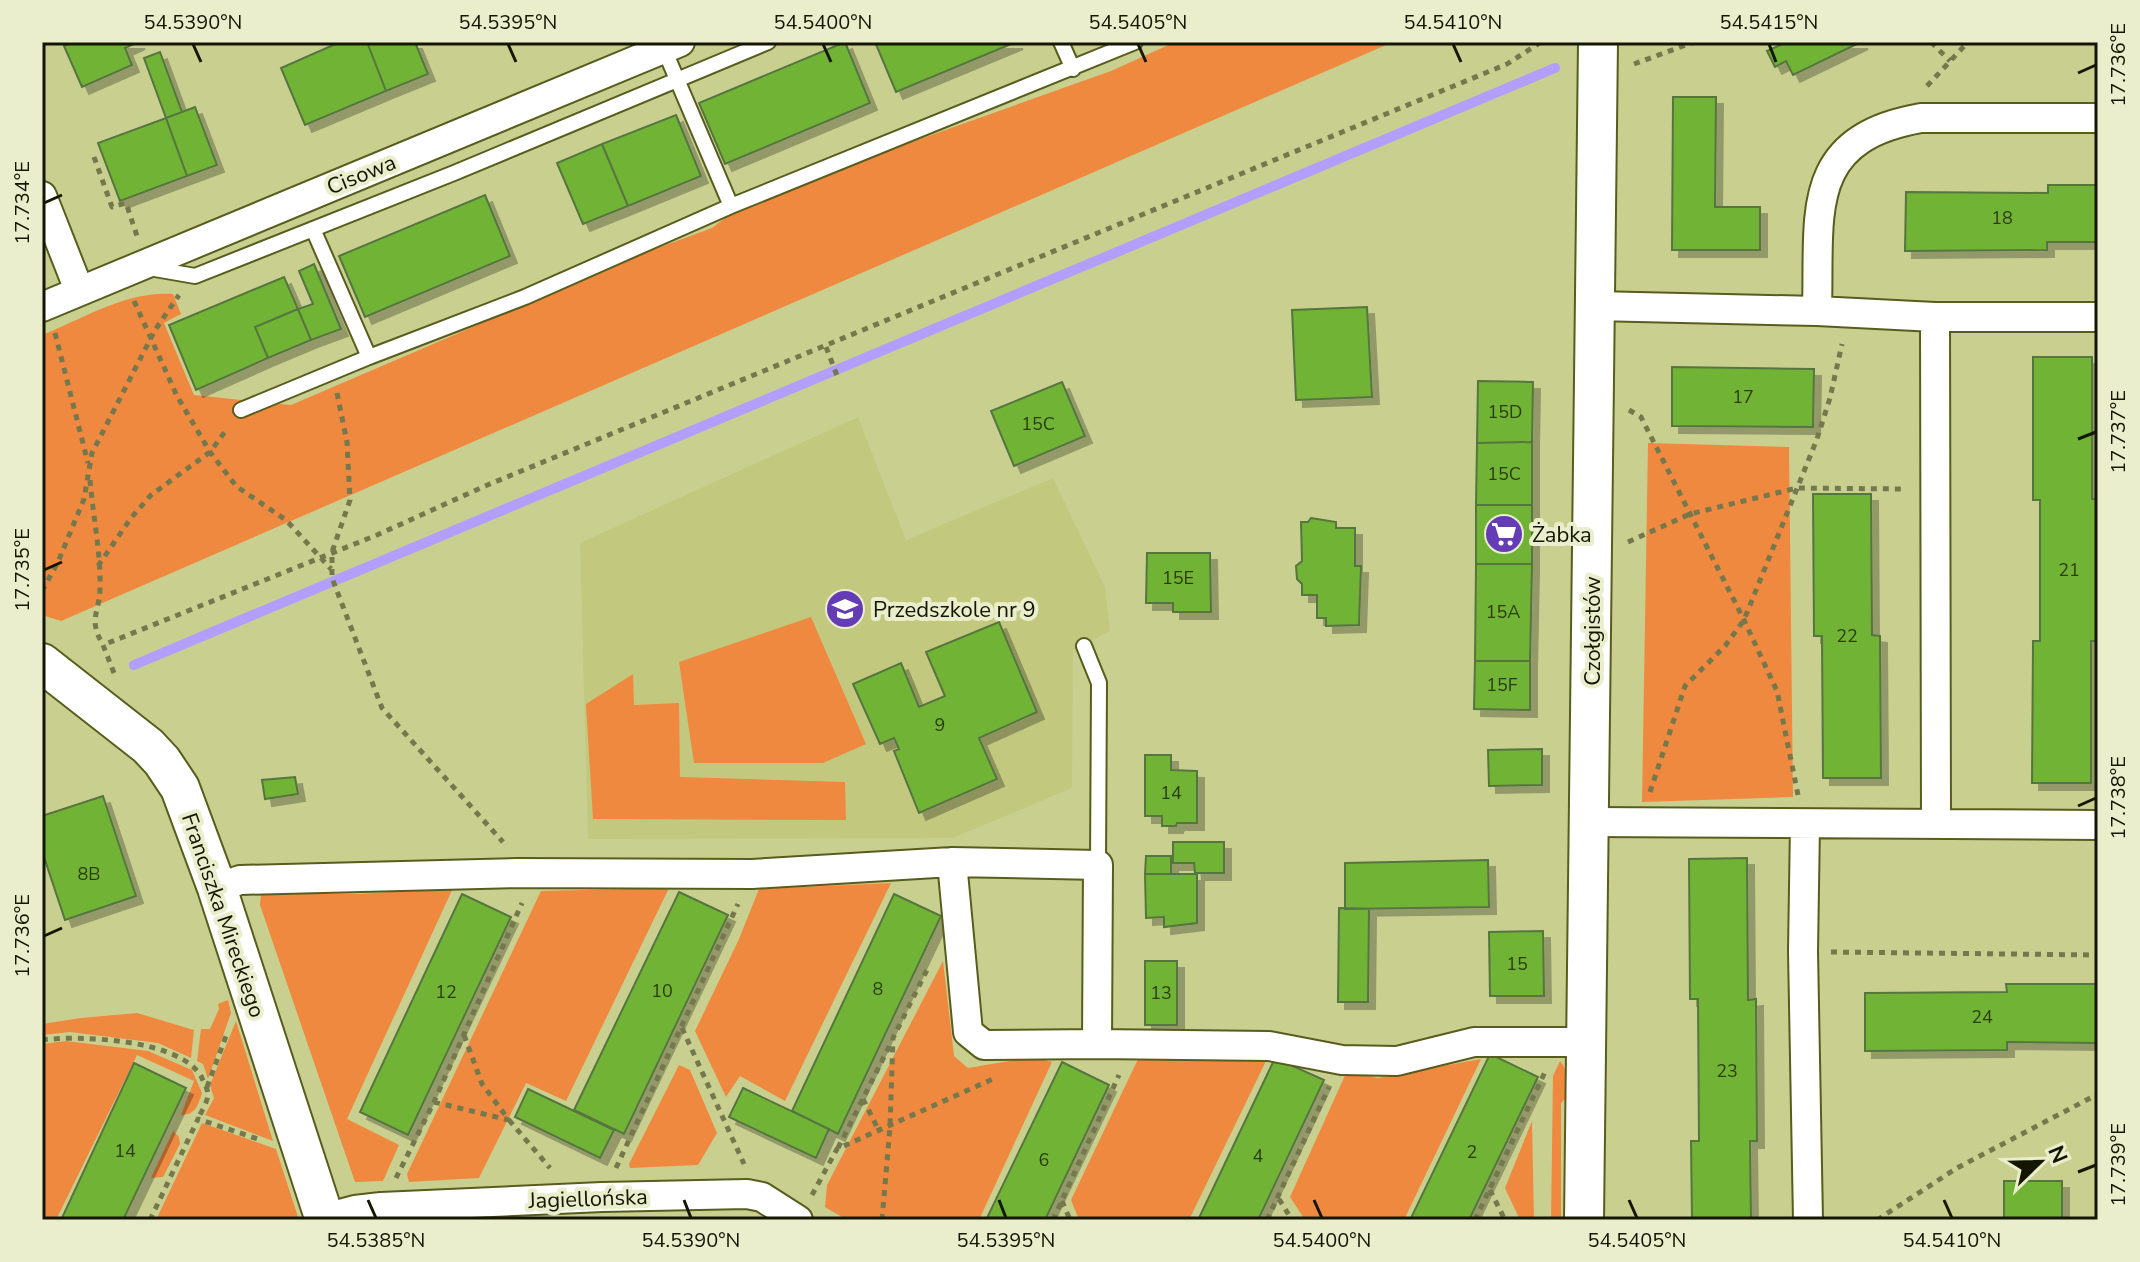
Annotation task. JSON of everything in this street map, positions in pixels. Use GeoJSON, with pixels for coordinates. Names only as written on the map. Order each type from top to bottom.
{"type":"FeatureCollection","features":[{"type":"Feature","properties":{"kind":"street","name":"Cisowa"},"geometry":{"type":"LineString","coordinates":[[47,316],[79,290],[672,46]]}},
{"type":"Feature","properties":{"kind":"street","name":"Czołgistów"},"geometry":{"type":"LineString","coordinates":[[1584,1220],[1594,306],[1610,55]]}},
{"type":"Feature","properties":{"kind":"street"},"geometry":{"type":"LineString","coordinates":[[1817,311],[1820,217],[1828,176],[1837,159],[1853,143],[1896,123],[1921,118],[2098,118]]}},
{"type":"Feature","properties":{"kind":"street"},"geometry":{"type":"LineString","coordinates":[[42,196],[79,290]]}},
{"type":"Feature","properties":{"kind":"street"},"geometry":{"type":"LineString","coordinates":[[1594,306],[1935,317],[2098,317]]}},
{"type":"Feature","properties":{"kind":"street"},"geometry":{"type":"LineString","coordinates":[[1935,317],[1936,822]]}},
{"type":"Feature","properties":{"kind":"street","name":"Franciszka Mireckiego"},"geometry":{"type":"LineString","coordinates":[[42,663],[148,746],[180,788],[217,888],[325,1219]]}},
{"type":"Feature","properties":{"kind":"street"},"geometry":{"type":"LineString","coordinates":[[1590,822],[2098,825]]}},
{"type":"Feature","properties":{"kind":"street"},"geometry":{"type":"LineString","coordinates":[[1805,824],[1803,951],[1808,1220]]}},
{"type":"Feature","properties":{"kind":"street"},"geometry":{"type":"LineString","coordinates":[[217,888],[240,880],[526,872],[752,874],[952,862],[1098,865],[1097,1044]]}},
{"type":"Feature","properties":{"kind":"street"},"geometry":{"type":"LineString","coordinates":[[952,862],[968,1032],[984,1045],[1269,1046],[1342,1060],[1397,1061],[1474,1042],[1588,1042]]}},
{"type":"Feature","properties":{"kind":"street","name":"Jagiellońska"},"geometry":{"type":"LineString","coordinates":[[325,1219],[355,1210],[381,1207],[588,1197],[747,1194],[803,1212]]}},
{"type":"Feature","properties":{"kind":"lane"},"geometry":{"type":"LineString","coordinates":[[136,267],[195,276],[768,42]]}},
{"type":"Feature","properties":{"kind":"lane"},"geometry":{"type":"LineString","coordinates":[[1061,42],[1073,69]]}},
{"type":"Feature","properties":{"kind":"lane"},"geometry":{"type":"LineString","coordinates":[[241,410],[525,297],[731,206],[1135,42]]}},
{"type":"Feature","properties":{"kind":"lane"},"geometry":{"type":"LineString","coordinates":[[672,46],[678,80],[731,206]]}},
{"type":"Feature","properties":{"kind":"lane"},"geometry":{"type":"LineString","coordinates":[[313,229],[369,357]]}},
{"type":"Feature","properties":{"kind":"lane"},"geometry":{"type":"LineString","coordinates":[[1084,646],[1099,683],[1098,865]]}},
{"type":"Feature","properties":{"kind":"path"},"geometry":{"type":"LineString","coordinates":[[103,645],[1507,64],[1541,42]]}},
{"type":"Feature","properties":{"kind":"path"},"geometry":{"type":"LineString","coordinates":[[1610,55],[1694,42]]}},
{"type":"Feature","properties":{"kind":"path"},"geometry":{"type":"LineString","coordinates":[[1931,42],[1950,62]]}},
{"type":"Feature","properties":{"kind":"path"},"geometry":{"type":"LineString","coordinates":[[1921,118],[1927,87],[1968,42]]}},
{"type":"Feature","properties":{"kind":"path"},"geometry":{"type":"LineString","coordinates":[[94,157],[112,207],[126,203],[136,267],[177,396],[210,452],[236,486],[286,520],[331,569]]}},
{"type":"Feature","properties":{"kind":"path"},"geometry":{"type":"LineString","coordinates":[[42,591],[58,562],[84,499],[92,453],[155,330],[195,276]]}},
{"type":"Feature","properties":{"kind":"path"},"geometry":{"type":"LineString","coordinates":[[47,316],[87,451],[100,591],[94,615],[97,634],[119,687]]}},
{"type":"Feature","properties":{"kind":"path"},"geometry":{"type":"LineString","coordinates":[[1647,801],[1685,686],[1725,646],[1744,620],[1830,398],[1845,329]]}},
{"type":"Feature","properties":{"kind":"path"},"geometry":{"type":"LineString","coordinates":[[826,347],[838,378]]}},
{"type":"Feature","properties":{"kind":"path"},"geometry":{"type":"LineString","coordinates":[[331,373],[347,442],[350,500],[332,552],[332,578],[382,708],[502,838],[526,872],[464,1035],[390,1189]]}},
{"type":"Feature","properties":{"kind":"path"},"geometry":{"type":"LineString","coordinates":[[98,567],[131,518],[151,495],[210,452],[241,410]]}},
{"type":"Feature","properties":{"kind":"path"},"geometry":{"type":"LineString","coordinates":[[1628,410],[1641,417],[1777,691],[1805,824]]}},
{"type":"Feature","properties":{"kind":"path"},"geometry":{"type":"LineString","coordinates":[[1627,543],[1690,514],[1797,488],[1917,489]]}},
{"type":"Feature","properties":{"kind":"path"},"geometry":{"type":"LineString","coordinates":[[611,1180],[752,874]]}},
{"type":"Feature","properties":{"kind":"path"},"geometry":{"type":"LineString","coordinates":[[803,1212],[955,914]]}},
{"type":"Feature","properties":{"kind":"path"},"geometry":{"type":"LineString","coordinates":[[1803,951],[2098,955]]}},
{"type":"Feature","properties":{"kind":"path"},"geometry":{"type":"LineString","coordinates":[[681,1027],[749,1175]]}},
{"type":"Feature","properties":{"kind":"path"},"geometry":{"type":"LineString","coordinates":[[207,1088],[227,1034]]}},
{"type":"Feature","properties":{"kind":"path"},"geometry":{"type":"LineString","coordinates":[[464,1035],[482,1084],[553,1172]]}},
{"type":"Feature","properties":{"kind":"path"},"geometry":{"type":"LineString","coordinates":[[42,1040],[62,1037],[131,1043],[166,1051],[197,1068],[208,1095],[150,1220]]}},
{"type":"Feature","properties":{"kind":"path"},"geometry":{"type":"LineString","coordinates":[[882,1220],[893,1038]]}},
{"type":"Feature","properties":{"kind":"path"},"geometry":{"type":"LineString","coordinates":[[837,1149],[1026,1064],[1028,1045]]}},
{"type":"Feature","properties":{"kind":"path"},"geometry":{"type":"LineString","coordinates":[[1053,1220],[1132,1045]]}},
{"type":"Feature","properties":{"kind":"path"},"geometry":{"type":"LineString","coordinates":[[1267,1220],[1342,1060]]}},
{"type":"Feature","properties":{"kind":"path"},"geometry":{"type":"LineString","coordinates":[[1475,1220],[1550,1061]]}},
{"type":"Feature","properties":{"kind":"path"},"geometry":{"type":"LineString","coordinates":[[1877,1220],[1957,1168],[2098,1094]]}},
{"type":"Feature","properties":{"kind":"path"},"geometry":{"type":"LineString","coordinates":[[862,1098],[879,1131]]}},
{"type":"Feature","properties":{"kind":"path"},"geometry":{"type":"LineString","coordinates":[[434,1102],[509,1120]]}},
{"type":"Feature","properties":{"kind":"path"},"geometry":{"type":"LineString","coordinates":[[198,1119],[266,1141]]}},
{"type":"Feature","properties":{"kind":"path"},"geometry":{"type":"LineString","coordinates":[[1490,1190],[1505,1220]]}},
{"type":"Feature","properties":{"kind":"path"},"geometry":{"type":"LineString","coordinates":[[1278,1198],[1292,1220]]}},
{"type":"Feature","properties":{"kind":"path"},"geometry":{"type":"LineString","coordinates":[[1062,1200],[1070,1220]]}},
{"type":"Feature","properties":{"kind":"shaded area"},"geometry":{"type":"Polygon","coordinates":[[[1175,42],[1393,42],[61,621],[42,615],[42,335],[122,301],[139,296],[173,294],[181,314],[164,323],[194,395],[291,405],[647,252],[712,228],[730,214],[909,143],[1111,71],[1175,42]]]}},
{"type":"Feature","properties":{"kind":"shaded area","name":"Przedszkole nr 9"},"geometry":{"type":"Polygon","coordinates":[[[858,417],[906,540],[1053,478],[1105,587],[1110,631],[1073,651],[1072,788],[953,838],[588,839],[580,543],[858,417]]]}},
{"type":"Feature","properties":{"kind":"shaded area"},"geometry":{"type":"Polygon","coordinates":[[[1648,443],[1789,447],[1793,797],[1642,802],[1648,443]]]}},
{"type":"Feature","properties":{"kind":"shaded area"},"geometry":{"type":"Polygon","coordinates":[[[811,617],[866,744],[823,763],[694,763],[679,662],[811,617]]]}},
{"type":"Feature","properties":{"kind":"shaded area"},"geometry":{"type":"Polygon","coordinates":[[[633,674],[634,705],[679,703],[680,777],[845,782],[846,820],[593,819],[586,704],[633,674]]]}},
{"type":"Feature","properties":{"kind":"shaded area"},"geometry":{"type":"Polygon","coordinates":[[[891,883],[785,1101],[740,1076],[726,1097],[695,1031],[759,889],[891,883]]]}},
{"type":"Feature","properties":{"kind":"shaded area"},"geometry":{"type":"Polygon","coordinates":[[[453,888],[347,1119],[399,1145],[383,1181],[355,1182],[260,905],[261,894],[359,894],[453,888]]]}},
{"type":"Feature","properties":{"kind":"shaded area"},"geometry":{"type":"Polygon","coordinates":[[[669,888],[566,1101],[526,1083],[479,1178],[409,1182],[407,1174],[541,891],[669,888]]]}},
{"type":"Feature","properties":{"kind":"shaded area"},"geometry":{"type":"Polygon","coordinates":[[[943,961],[954,1056],[968,1068],[1033,1057],[1052,1062],[979,1220],[847,1220],[825,1207],[827,1185],[943,961]]]}},
{"type":"Feature","properties":{"kind":"shaded area"},"geometry":{"type":"Polygon","coordinates":[[[228,1000],[231,1013],[208,1079],[203,1064],[197,1061],[201,1029],[210,1029],[219,1009],[218,1004],[228,1000]]]}},
{"type":"Feature","properties":{"kind":"shaded area"},"geometry":{"type":"Polygon","coordinates":[[[137,1013],[194,1030],[191,1058],[158,1043],[70,1032],[42,1035],[42,1024],[137,1013]]]}},
{"type":"Feature","properties":{"kind":"shaded area"},"geometry":{"type":"Polygon","coordinates":[[[236,1021],[273,1141],[205,1115],[214,1098],[210,1085],[236,1021]]]}},
{"type":"Feature","properties":{"kind":"shaded area"},"geometry":{"type":"Polygon","coordinates":[[[66,1041],[148,1051],[192,1070],[202,1093],[195,1109],[181,1115],[194,1081],[137,1055],[56,1220],[42,1220],[42,1044],[66,1041]]]}},
{"type":"Feature","properties":{"kind":"shaded area"},"geometry":{"type":"Polygon","coordinates":[[[1138,1059],[1267,1059],[1189,1220],[1079,1220],[1071,1200],[1138,1059]]]}},
{"type":"Feature","properties":{"kind":"shaded area"},"geometry":{"type":"Polygon","coordinates":[[[1481,1059],[1404,1220],[1305,1220],[1290,1197],[1347,1071],[1378,1078],[1481,1059]]]}},
{"type":"Feature","properties":{"kind":"shaded area"},"geometry":{"type":"Polygon","coordinates":[[[1560,1061],[1568,1083],[1567,1097],[1561,1103],[1561,1220],[1551,1220],[1553,1076],[1560,1061]]]}},
{"type":"Feature","properties":{"kind":"shaded area"},"geometry":{"type":"Polygon","coordinates":[[[679,1065],[690,1070],[717,1133],[698,1165],[630,1168],[629,1164],[679,1065]]]}},
{"type":"Feature","properties":{"kind":"shaded area"},"geometry":{"type":"Polygon","coordinates":[[[1532,1121],[1534,1220],[1520,1220],[1505,1188],[1532,1121]]]}},
{"type":"Feature","properties":{"kind":"shaded area"},"geometry":{"type":"Polygon","coordinates":[[[202,1123],[276,1149],[299,1220],[156,1220],[202,1123]]]}},
{"type":"Feature","properties":{"kind":"shaded area"},"geometry":{"type":"Polygon","coordinates":[[[173,1131],[179,1137],[180,1144],[163,1177],[151,1178],[173,1131]]]}},
{"type":"Feature","properties":{"kind":"building"},"geometry":{"type":"Polygon","coordinates":[[[73,42],[138,42],[125,48],[132,65],[82,87],[64,46],[73,42]]]}},
{"type":"Feature","properties":{"kind":"building"},"geometry":{"type":"Polygon","coordinates":[[[340,42],[367,42],[386,91],[305,125],[281,68],[340,42]]]}},
{"type":"Feature","properties":{"kind":"building"},"geometry":{"type":"Polygon","coordinates":[[[367,42],[415,42],[428,74],[386,91],[367,42]]]}},
{"type":"Feature","properties":{"kind":"building"},"geometry":{"type":"Polygon","coordinates":[[[845,42],[870,103],[725,164],[699,103],[845,42]]]}},
{"type":"Feature","properties":{"kind":"building"},"geometry":{"type":"Polygon","coordinates":[[[875,42],[1016,42],[896,92],[875,42]]]}},
{"type":"Feature","properties":{"kind":"building"},"geometry":{"type":"Polygon","coordinates":[[[1787,42],[1861,42],[1793,75],[1786,61],[1775,67],[1767,51],[1787,42]]]}},
{"type":"Feature","properties":{"kind":"building"},"geometry":{"type":"Polygon","coordinates":[[[160,52],[182,112],[166,118],[144,58],[160,52]]]}},
{"type":"Feature","properties":{"kind":"building"},"geometry":{"type":"Polygon","coordinates":[[[1673,97],[1716,97],[1715,207],[1760,207],[1760,250],[1672,250],[1673,97]]]}},
{"type":"Feature","properties":{"kind":"building"},"geometry":{"type":"Polygon","coordinates":[[[195,107],[217,165],[187,176],[166,118],[195,107]]]}},
{"type":"Feature","properties":{"kind":"building"},"geometry":{"type":"Polygon","coordinates":[[[676,115],[701,176],[628,206],[602,144],[676,115]]]}},
{"type":"Feature","properties":{"kind":"building"},"geometry":{"type":"Polygon","coordinates":[[[166,118],[187,176],[120,201],[98,143],[166,118]]]}},
{"type":"Feature","properties":{"kind":"building"},"geometry":{"type":"Polygon","coordinates":[[[602,144],[628,206],[583,224],[557,163],[602,144]]]}},
{"type":"Feature","properties":{"kind":"building"},"geometry":{"type":"Polygon","coordinates":[[[2048,185],[2098,185],[2098,242],[2047,242],[2047,250],[1905,251],[1906,192],[2048,193],[2048,185]]]}},
{"type":"Feature","properties":{"kind":"building"},"geometry":{"type":"Polygon","coordinates":[[[485,195],[510,256],[365,317],[339,256],[485,195]]]}},
{"type":"Feature","properties":{"kind":"building"},"geometry":{"type":"Polygon","coordinates":[[[314,264],[341,329],[311,340],[298,309],[313,304],[299,271],[314,264]]]}},
{"type":"Feature","properties":{"kind":"building"},"geometry":{"type":"Polygon","coordinates":[[[284,277],[298,309],[255,327],[268,358],[196,390],[169,325],[284,277]]]}},
{"type":"Feature","properties":{"kind":"building"},"geometry":{"type":"Polygon","coordinates":[[[1367,307],[1372,397],[1296,400],[1292,310],[1367,307]]]}},
{"type":"Feature","properties":{"kind":"building"},"geometry":{"type":"Polygon","coordinates":[[[298,309],[311,340],[268,358],[255,327],[298,309]]]}},
{"type":"Feature","properties":{"kind":"building"},"geometry":{"type":"Polygon","coordinates":[[[2033,357],[2092,357],[2092,499],[2098,499],[2098,641],[2091,641],[2091,783],[2032,783],[2033,641],[2040,641],[2040,500],[2033,500],[2033,357]]]}},
{"type":"Feature","properties":{"kind":"building"},"geometry":{"type":"Polygon","coordinates":[[[1672,367],[1814,369],[1813,427],[1672,426],[1672,367]]]}},
{"type":"Feature","properties":{"kind":"building"},"geometry":{"type":"Polygon","coordinates":[[[1478,381],[1533,382],[1532,442],[1477,443],[1478,381]]]}},
{"type":"Feature","properties":{"kind":"building"},"geometry":{"type":"Polygon","coordinates":[[[1062,382],[1085,436],[1014,466],[991,411],[1062,382]]]}},
{"type":"Feature","properties":{"kind":"building"},"geometry":{"type":"Polygon","coordinates":[[[1532,442],[1532,505],[1476,505],[1477,443],[1532,442]]]}},
{"type":"Feature","properties":{"kind":"building"},"geometry":{"type":"Polygon","coordinates":[[[1813,494],[1871,494],[1872,635],[1880,636],[1881,778],[1823,778],[1822,636],[1814,636],[1813,494]]]}},
{"type":"Feature","properties":{"kind":"building","name":"Żabka"},"geometry":{"type":"Polygon","coordinates":[[[1476,505],[1532,505],[1532,564],[1476,564],[1476,505]]]}},
{"type":"Feature","properties":{"kind":"building"},"geometry":{"type":"Polygon","coordinates":[[[1311,518],[1336,522],[1336,528],[1355,528],[1355,566],[1361,566],[1359,625],[1326,626],[1326,618],[1317,618],[1317,595],[1302,595],[1296,566],[1302,561],[1301,522],[1308,522],[1311,518]]]}},
{"type":"Feature","properties":{"kind":"building"},"geometry":{"type":"Polygon","coordinates":[[[1147,553],[1210,553],[1211,612],[1173,612],[1173,603],[1146,603],[1147,553]]]}},
{"type":"Feature","properties":{"kind":"building"},"geometry":{"type":"Polygon","coordinates":[[[1476,564],[1532,564],[1530,661],[1475,661],[1476,564]]]}},
{"type":"Feature","properties":{"kind":"building"},"geometry":{"type":"Polygon","coordinates":[[[999,622],[1037,712],[979,738],[997,779],[919,813],[894,751],[899,749],[894,738],[880,744],[853,684],[901,663],[919,707],[945,696],[926,652],[999,622]]]}},
{"type":"Feature","properties":{"kind":"building"},"geometry":{"type":"Polygon","coordinates":[[[1475,661],[1530,661],[1530,710],[1474,709],[1475,661]]]}},
{"type":"Feature","properties":{"kind":"building"},"geometry":{"type":"Polygon","coordinates":[[[1542,749],[1542,785],[1489,786],[1488,750],[1542,749]]]}},
{"type":"Feature","properties":{"kind":"building"},"geometry":{"type":"Polygon","coordinates":[[[1145,755],[1171,755],[1171,770],[1197,771],[1197,823],[1162,826],[1162,816],[1145,816],[1145,755]]]}},
{"type":"Feature","properties":{"kind":"building"},"geometry":{"type":"Polygon","coordinates":[[[295,777],[298,794],[265,799],[262,780],[295,777]]]}},
{"type":"Feature","properties":{"kind":"building"},"geometry":{"type":"Polygon","coordinates":[[[103,796],[136,896],[65,920],[42,851],[42,816],[103,796]]]}},
{"type":"Feature","properties":{"kind":"building"},"geometry":{"type":"Polygon","coordinates":[[[1173,842],[1224,842],[1224,873],[1195,873],[1194,863],[1173,863],[1173,842]]]}},
{"type":"Feature","properties":{"kind":"building"},"geometry":{"type":"Polygon","coordinates":[[[1146,856],[1171,856],[1171,874],[1145,874],[1146,856]]]}},
{"type":"Feature","properties":{"kind":"building"},"geometry":{"type":"Polygon","coordinates":[[[1747,858],[1748,1000],[1756,999],[1757,1141],[1750,1141],[1751,1220],[1692,1220],[1691,1141],[1699,1141],[1698,999],[1690,999],[1689,859],[1747,858]]]}},
{"type":"Feature","properties":{"kind":"building"},"geometry":{"type":"Polygon","coordinates":[[[1488,860],[1489,907],[1345,909],[1345,863],[1488,860]]]}},
{"type":"Feature","properties":{"kind":"building"},"geometry":{"type":"Polygon","coordinates":[[[1145,874],[1197,874],[1197,923],[1164,927],[1164,917],[1146,918],[1145,874]]]}},
{"type":"Feature","properties":{"kind":"building"},"geometry":{"type":"Polygon","coordinates":[[[679,892],[728,915],[624,1134],[574,1110],[679,892]]]}},
{"type":"Feature","properties":{"kind":"building"},"geometry":{"type":"Polygon","coordinates":[[[462,894],[511,917],[408,1135],[360,1112],[462,894]]]}},
{"type":"Feature","properties":{"kind":"building"},"geometry":{"type":"Polygon","coordinates":[[[894,894],[941,916],[838,1134],[792,1111],[894,894]]]}},
{"type":"Feature","properties":{"kind":"building"},"geometry":{"type":"Polygon","coordinates":[[[1339,908],[1369,909],[1368,1002],[1338,1002],[1339,908]]]}},
{"type":"Feature","properties":{"kind":"building"},"geometry":{"type":"Polygon","coordinates":[[[1543,931],[1544,996],[1490,996],[1489,932],[1543,931]]]}},
{"type":"Feature","properties":{"kind":"building"},"geometry":{"type":"Polygon","coordinates":[[[1145,961],[1177,961],[1177,1025],[1145,1025],[1145,961]]]}},
{"type":"Feature","properties":{"kind":"building"},"geometry":{"type":"Polygon","coordinates":[[[2006,984],[2098,984],[2098,1043],[2007,1042],[2007,1050],[1865,1051],[1865,993],[2007,992],[2006,984]]]}},
{"type":"Feature","properties":{"kind":"building"},"geometry":{"type":"Polygon","coordinates":[[[1490,1054],[1538,1077],[1469,1220],[1410,1220],[1490,1054]]]}},
{"type":"Feature","properties":{"kind":"building"},"geometry":{"type":"Polygon","coordinates":[[[1275,1058],[1324,1080],[1258,1220],[1198,1220],[1275,1058]]]}},
{"type":"Feature","properties":{"kind":"building"},"geometry":{"type":"Polygon","coordinates":[[[1062,1062],[1109,1085],[1045,1220],[986,1220],[1062,1062]]]}},
{"type":"Feature","properties":{"kind":"building"},"geometry":{"type":"Polygon","coordinates":[[[134,1063],[186,1088],[123,1220],[61,1220],[134,1063]]]}},
{"type":"Feature","properties":{"kind":"building"},"geometry":{"type":"Polygon","coordinates":[[[743,1088],[829,1129],[816,1158],[729,1117],[743,1088]]]}},
{"type":"Feature","properties":{"kind":"building"},"geometry":{"type":"Polygon","coordinates":[[[528,1089],[614,1130],[600,1158],[515,1117],[528,1089]]]}},
{"type":"Feature","properties":{"kind":"building"},"geometry":{"type":"Polygon","coordinates":[[[2004,1181],[2062,1181],[2062,1220],[2004,1220],[2004,1181]]]}},
{"type":"Feature","properties":{"kind":"waterway"},"geometry":{"type":"LineString","coordinates":[[134,665],[1555,68]]}},
{"type":"Feature","properties":{"kind":"place","name":"Żabka"},"geometry":{"type":"Point","coordinates":[1504,534]}},
{"type":"Feature","properties":{"kind":"place","name":"Przedszkole nr 9"},"geometry":{"type":"Point","coordinates":[845,609]}}]}
